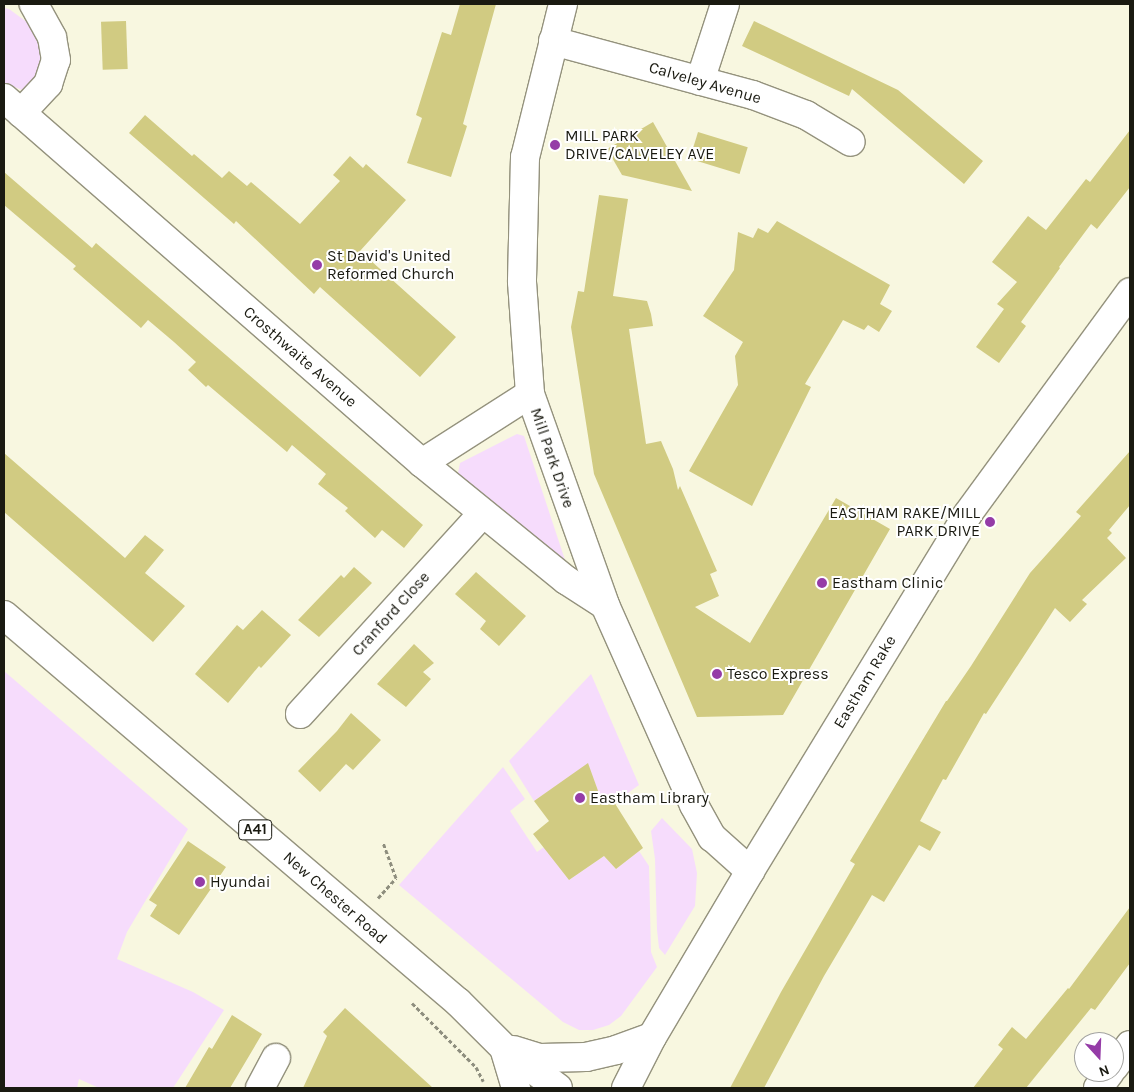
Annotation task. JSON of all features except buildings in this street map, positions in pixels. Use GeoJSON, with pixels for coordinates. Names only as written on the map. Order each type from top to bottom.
{"type":"FeatureCollection","features":[{"type":"Feature","properties":{"kind":"main road"},"geometry":{"type":"LineString","coordinates":[[12,106],[48,84],[56,60],[52,37],[34,4]]}},
{"type":"Feature","properties":{"kind":"main road","name":"Mill Park Drive"},"geometry":{"type":"LineString","coordinates":[[563,4],[525,157],[522,282],[530,394],[605,605],[694,805],[712,837],[750,871]]}},
{"type":"Feature","properties":{"kind":"main road"},"geometry":{"type":"LineString","coordinates":[[700,80],[725,4]]}},
{"type":"Feature","properties":{"kind":"main road","name":"Calveley Avenue"},"geometry":{"type":"LineString","coordinates":[[553,41],[753,95],[806,115],[851,142]]}},
{"type":"Feature","properties":{"kind":"main road","name":"Crosthwaite Avenue"},"geometry":{"type":"LineString","coordinates":[[12,106],[482,514],[566,580],[605,605]]}},
{"type":"Feature","properties":{"kind":"main road","name":"Eastham Rake"},"geometry":{"type":"LineString","coordinates":[[632,1086],[652,1037],[750,871],[967,516],[1130,292]]}},
{"type":"Feature","properties":{"kind":"main road"},"geometry":{"type":"LineString","coordinates":[[422,463],[530,394]]}},
{"type":"Feature","properties":{"kind":"main road","name":"Cranford Close"},"geometry":{"type":"LineString","coordinates":[[300,714],[482,514]]}},
{"type":"Feature","properties":{"kind":"main road","name":"New Chester Road"},"geometry":{"type":"LineString","coordinates":[[4,615],[458,1002],[504,1048],[558,1088]]}},
{"type":"Feature","properties":{"kind":"main road","name":"A41"},"geometry":{"type":"LineString","coordinates":[[504,1048],[540,1058],[586,1057],[616,1050],[652,1037]]}},
{"type":"Feature","properties":{"kind":"main road","name":"New Chester Road"},"geometry":{"type":"LineString","coordinates":[[504,1048],[516,1088]]}},
{"type":"Feature","properties":{"kind":"main road"},"geometry":{"type":"LineString","coordinates":[[260,1088],[276,1058]]}},
{"type":"Feature","properties":{"kind":"path"},"geometry":{"type":"LineString","coordinates":[[360,919],[396,878],[382,843]]}},
{"type":"Feature","properties":{"kind":"path"},"geometry":{"type":"LineString","coordinates":[[406,996],[476,1067],[486,1088]]}},
{"type":"Feature","properties":{"kind":"shaded area"},"geometry":{"type":"Polygon","coordinates":[[[4,8],[9,9],[31,25],[43,52],[38,75],[25,91],[4,83],[4,8]]]}},
{"type":"Feature","properties":{"kind":"shaded area"},"geometry":{"type":"Polygon","coordinates":[[[517,434],[524,436],[566,563],[457,478],[460,463],[517,434]]]}},
{"type":"Feature","properties":{"kind":"shaded area"},"geometry":{"type":"Polygon","coordinates":[[[4,671],[188,829],[127,932],[117,959],[193,992],[224,1010],[173,1088],[99,1088],[79,1079],[77,1088],[4,1088],[4,671]]]}},
{"type":"Feature","properties":{"kind":"shaded area"},"geometry":{"type":"Polygon","coordinates":[[[591,674],[639,785],[614,803],[609,795],[601,799],[588,764],[534,801],[509,761],[591,674]]]}},
{"type":"Feature","properties":{"kind":"shaded area"},"geometry":{"type":"Polygon","coordinates":[[[503,767],[525,799],[510,811],[537,852],[544,847],[569,880],[604,856],[616,869],[639,851],[649,866],[651,952],[657,967],[621,1016],[609,1025],[593,1030],[579,1030],[563,1022],[399,885],[503,767]]]}},
{"type":"Feature","properties":{"kind":"shaded area"},"geometry":{"type":"Polygon","coordinates":[[[662,818],[692,849],[697,873],[695,906],[665,955],[659,948],[655,859],[651,831],[662,818]]]}},
{"type":"Feature","properties":{"kind":"place","name":"MILL PARK DRIVE/CALVELEY AVE"},"geometry":{"type":"Point","coordinates":[555,145]}},
{"type":"Feature","properties":{"kind":"place","name":"St David's United Reformed Church"},"geometry":{"type":"Point","coordinates":[317,265]}},
{"type":"Feature","properties":{"kind":"place","name":"EASTHAM RAKE/MILL PARK DRIVE"},"geometry":{"type":"Point","coordinates":[990,522]}},
{"type":"Feature","properties":{"kind":"place","name":"Eastham Clinic"},"geometry":{"type":"Point","coordinates":[822,583]}},
{"type":"Feature","properties":{"kind":"place","name":"Tesco Express"},"geometry":{"type":"Point","coordinates":[717,674]}},
{"type":"Feature","properties":{"kind":"place","name":"Eastham Library"},"geometry":{"type":"Point","coordinates":[580,798]}},
{"type":"Feature","properties":{"kind":"place","name":"Hyundai"},"geometry":{"type":"Point","coordinates":[200,882]}}]}
